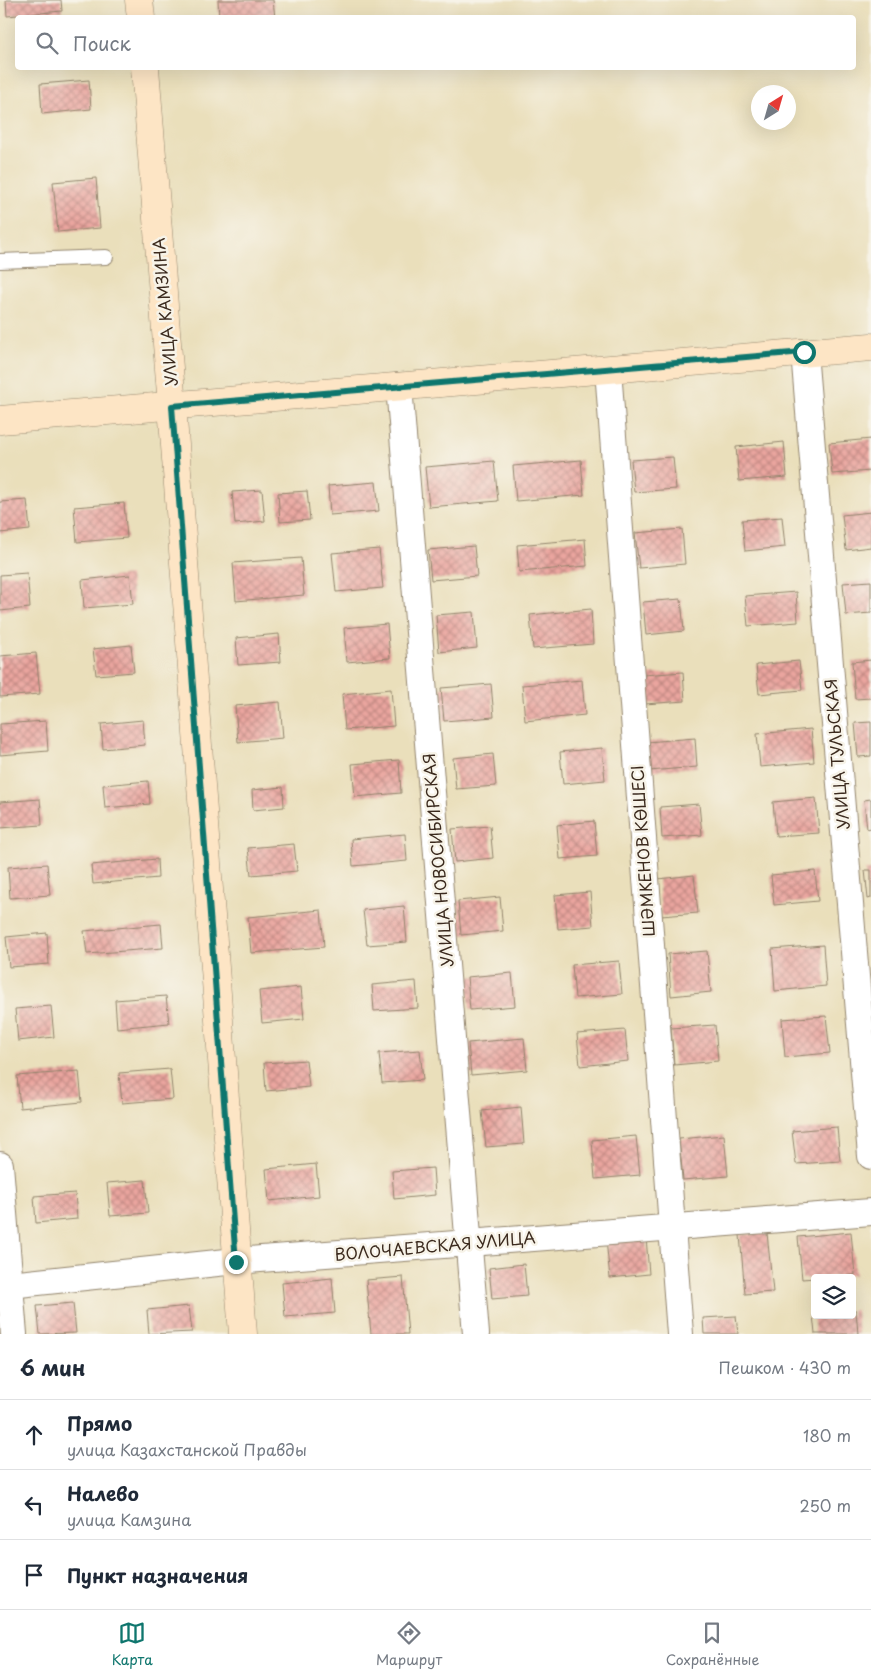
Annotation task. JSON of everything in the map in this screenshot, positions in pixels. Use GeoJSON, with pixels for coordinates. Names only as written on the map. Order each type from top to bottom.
{"type":"FeatureCollection","features":[{"type":"Feature","properties":{"kind":"main road"},"geometry":{"type":"LineString","coordinates":[[139,0],[141,15]]}},
{"type":"Feature","properties":{"kind":"main road","name":"УЛИЦА КАМЗИНА"},"geometry":{"type":"LineString","coordinates":[[145,70],[243,1334]]}},
{"type":"Feature","properties":{"kind":"main road"},"geometry":{"type":"LineString","coordinates":[[0,420],[871,347]]}},
{"type":"Feature","properties":{"kind":"street","name":"УЛИЦА ТУЛЬСКАЯ"},"geometry":{"type":"LineString","coordinates":[[804,352],[871,1156]]}},
{"type":"Feature","properties":{"kind":"street","name":"ШӘМКЕНОВ КӨШЕСІ"},"geometry":{"type":"LineString","coordinates":[[608,369],[680,1334]]}},
{"type":"Feature","properties":{"kind":"street","name":"УЛИЦА НОВОСИБИРСКАЯ"},"geometry":{"type":"LineString","coordinates":[[399,386],[476,1334]]}},
{"type":"Feature","properties":{"kind":"street"},"geometry":{"type":"LineString","coordinates":[[0,1166],[4,1285],[14,1334]]}},
{"type":"Feature","properties":{"kind":"street","name":"ВОЛОЧАЕВСКАЯ УЛИЦА"},"geometry":{"type":"LineString","coordinates":[[4,1285],[236,1262],[671,1226],[871,1212]]}},
{"type":"Feature","properties":{"kind":"lane"},"geometry":{"type":"LineString","coordinates":[[0,261],[106,257]]}},
{"type":"Feature","properties":{"kind":"building"},"geometry":{"type":"Polygon","coordinates":[[[6,0],[61,0],[62,11],[7,16],[6,0]]]}},
{"type":"Feature","properties":{"kind":"building"},"geometry":{"type":"Polygon","coordinates":[[[218,0],[273,0],[275,15],[219,15],[218,0]]]}},
{"type":"Feature","properties":{"kind":"building"},"geometry":{"type":"Polygon","coordinates":[[[89,80],[91,109],[42,114],[40,84],[89,80]]]}},
{"type":"Feature","properties":{"kind":"building"},"geometry":{"type":"Polygon","coordinates":[[[96,178],[100,228],[58,232],[53,182],[96,178]]]}},
{"type":"Feature","properties":{"kind":"building"},"geometry":{"type":"Polygon","coordinates":[[[871,439],[871,471],[832,474],[829,443],[871,439]]]}},
{"type":"Feature","properties":{"kind":"building"},"geometry":{"type":"Polygon","coordinates":[[[784,442],[787,477],[739,481],[736,447],[784,442]]]}},
{"type":"Feature","properties":{"kind":"building"},"geometry":{"type":"Polygon","coordinates":[[[673,457],[676,489],[634,492],[631,460],[673,457]]]}},
{"type":"Feature","properties":{"kind":"building"},"geometry":{"type":"Polygon","coordinates":[[[581,460],[584,495],[516,501],[513,466],[581,460]]]}},
{"type":"Feature","properties":{"kind":"building"},"geometry":{"type":"Polygon","coordinates":[[[494,461],[498,501],[429,507],[425,467],[494,461]]]}},
{"type":"Feature","properties":{"kind":"building"},"geometry":{"type":"Polygon","coordinates":[[[376,482],[379,511],[330,515],[328,486],[376,482]]]}},
{"type":"Feature","properties":{"kind":"building"},"geometry":{"type":"Polygon","coordinates":[[[262,490],[265,521],[235,524],[232,492],[262,490]]]}},
{"type":"Feature","properties":{"kind":"building"},"geometry":{"type":"Polygon","coordinates":[[[307,491],[310,520],[280,522],[278,493],[307,491]]]}},
{"type":"Feature","properties":{"kind":"building"},"geometry":{"type":"Polygon","coordinates":[[[27,500],[30,530],[0,533],[0,502],[27,500]]]}},
{"type":"Feature","properties":{"kind":"building"},"geometry":{"type":"Polygon","coordinates":[[[124,503],[127,538],[77,542],[74,507],[124,503]]]}},
{"type":"Feature","properties":{"kind":"building"},"geometry":{"type":"Polygon","coordinates":[[[871,512],[871,547],[846,550],[842,515],[871,512]]]}},
{"type":"Feature","properties":{"kind":"building"},"geometry":{"type":"Polygon","coordinates":[[[782,517],[785,547],[745,551],[742,520],[782,517]]]}},
{"type":"Feature","properties":{"kind":"building"},"geometry":{"type":"Polygon","coordinates":[[[682,529],[685,564],[639,568],[635,533],[682,529]]]}},
{"type":"Feature","properties":{"kind":"building"},"geometry":{"type":"Polygon","coordinates":[[[585,539],[587,566],[519,572],[517,545],[585,539]]]}},
{"type":"Feature","properties":{"kind":"building"},"geometry":{"type":"Polygon","coordinates":[[[474,546],[477,576],[431,580],[428,550],[474,546]]]}},
{"type":"Feature","properties":{"kind":"building"},"geometry":{"type":"Polygon","coordinates":[[[379,549],[383,588],[336,592],[332,553],[379,549]]]}},
{"type":"Feature","properties":{"kind":"building"},"geometry":{"type":"Polygon","coordinates":[[[301,558],[304,595],[236,601],[233,563],[301,558]]]}},
{"type":"Feature","properties":{"kind":"building"},"geometry":{"type":"Polygon","coordinates":[[[27,573],[30,608],[0,611],[0,575],[27,573]]]}},
{"type":"Feature","properties":{"kind":"building"},"geometry":{"type":"Polygon","coordinates":[[[130,575],[133,604],[84,608],[82,580],[130,575]]]}},
{"type":"Feature","properties":{"kind":"building"},"geometry":{"type":"Polygon","coordinates":[[[871,581],[871,613],[846,615],[843,583],[871,581]]]}},
{"type":"Feature","properties":{"kind":"building"},"geometry":{"type":"Polygon","coordinates":[[[796,592],[798,622],[748,626],[745,596],[796,592]]]}},
{"type":"Feature","properties":{"kind":"building"},"geometry":{"type":"Polygon","coordinates":[[[681,599],[684,631],[646,635],[643,602],[681,599]]]}},
{"type":"Feature","properties":{"kind":"building"},"geometry":{"type":"Polygon","coordinates":[[[591,609],[593,644],[533,649],[530,615],[591,609]]]}},
{"type":"Feature","properties":{"kind":"building"},"geometry":{"type":"Polygon","coordinates":[[[474,612],[477,648],[439,652],[436,615],[474,612]]]}},
{"type":"Feature","properties":{"kind":"building"},"geometry":{"type":"Polygon","coordinates":[[[387,624],[390,658],[347,662],[344,628],[387,624]]]}},
{"type":"Feature","properties":{"kind":"building"},"geometry":{"type":"Polygon","coordinates":[[[279,634],[281,662],[238,665],[236,638],[279,634]]]}},
{"type":"Feature","properties":{"kind":"building"},"geometry":{"type":"Polygon","coordinates":[[[131,645],[134,672],[96,675],[93,649],[131,645]]]}},
{"type":"Feature","properties":{"kind":"building"},"geometry":{"type":"Polygon","coordinates":[[[36,653],[40,694],[0,697],[0,656],[36,653]]]}},
{"type":"Feature","properties":{"kind":"building"},"geometry":{"type":"Polygon","coordinates":[[[871,660],[871,698],[855,699],[852,662],[871,660]]]}},
{"type":"Feature","properties":{"kind":"building"},"geometry":{"type":"Polygon","coordinates":[[[799,661],[802,690],[759,694],[756,665],[799,661]]]}},
{"type":"Feature","properties":{"kind":"building"},"geometry":{"type":"Polygon","coordinates":[[[683,672],[685,701],[645,704],[643,675],[683,672]]]}},
{"type":"Feature","properties":{"kind":"building"},"geometry":{"type":"Polygon","coordinates":[[[582,680],[585,715],[525,721],[522,685],[582,680]]]}},
{"type":"Feature","properties":{"kind":"building"},"geometry":{"type":"Polygon","coordinates":[[[491,684],[494,717],[444,721],[441,688],[491,684]]]}},
{"type":"Feature","properties":{"kind":"building"},"geometry":{"type":"Polygon","coordinates":[[[391,689],[394,726],[345,730],[342,694],[391,689]]]}},
{"type":"Feature","properties":{"kind":"building"},"geometry":{"type":"Polygon","coordinates":[[[280,702],[283,738],[238,742],[235,706],[280,702]]]}},
{"type":"Feature","properties":{"kind":"building"},"geometry":{"type":"Polygon","coordinates":[[[143,720],[145,745],[103,749],[101,724],[143,720]]]}},
{"type":"Feature","properties":{"kind":"building"},"geometry":{"type":"Polygon","coordinates":[[[46,721],[48,751],[0,755],[0,724],[46,721]]]}},
{"type":"Feature","properties":{"kind":"building"},"geometry":{"type":"Polygon","coordinates":[[[871,722],[871,756],[858,757],[855,723],[871,722]]]}},
{"type":"Feature","properties":{"kind":"building"},"geometry":{"type":"Polygon","coordinates":[[[811,729],[814,762],[760,767],[757,734],[811,729]]]}},
{"type":"Feature","properties":{"kind":"building"},"geometry":{"type":"Polygon","coordinates":[[[695,738],[697,767],[649,771],[647,742],[695,738]]]}},
{"type":"Feature","properties":{"kind":"building"},"geometry":{"type":"Polygon","coordinates":[[[602,748],[605,780],[563,784],[560,752],[602,748]]]}},
{"type":"Feature","properties":{"kind":"building"},"geometry":{"type":"Polygon","coordinates":[[[493,754],[496,786],[456,789],[453,758],[493,754]]]}},
{"type":"Feature","properties":{"kind":"building"},"geometry":{"type":"Polygon","coordinates":[[[399,760],[401,793],[355,797],[352,764],[399,760]]]}},
{"type":"Feature","properties":{"kind":"building"},"geometry":{"type":"Polygon","coordinates":[[[148,781],[150,804],[105,808],[103,785],[148,781]]]}},
{"type":"Feature","properties":{"kind":"building"},"geometry":{"type":"Polygon","coordinates":[[[283,787],[284,807],[253,810],[252,790],[283,787]]]}},
{"type":"Feature","properties":{"kind":"building"},"geometry":{"type":"Polygon","coordinates":[[[816,798],[819,833],[776,836],[773,802],[816,798]]]}},
{"type":"Feature","properties":{"kind":"building"},"geometry":{"type":"Polygon","coordinates":[[[40,799],[42,825],[0,828],[0,802],[40,799]]]}},
{"type":"Feature","properties":{"kind":"building"},"geometry":{"type":"Polygon","coordinates":[[[871,799],[871,828],[867,829],[864,800],[871,799]]]}},
{"type":"Feature","properties":{"kind":"building"},"geometry":{"type":"Polygon","coordinates":[[[699,804],[702,835],[662,838],[660,807],[699,804]]]}},
{"type":"Feature","properties":{"kind":"building"},"geometry":{"type":"Polygon","coordinates":[[[594,821],[597,856],[560,859],[557,825],[594,821]]]}},
{"type":"Feature","properties":{"kind":"building"},"geometry":{"type":"Polygon","coordinates":[[[490,826],[493,858],[455,862],[452,829],[490,826]]]}},
{"type":"Feature","properties":{"kind":"building"},"geometry":{"type":"Polygon","coordinates":[[[405,834],[407,861],[353,866],[351,839],[405,834]]]}},
{"type":"Feature","properties":{"kind":"building"},"geometry":{"type":"Polygon","coordinates":[[[294,844],[297,871],[251,875],[248,848],[294,844]]]}},
{"type":"Feature","properties":{"kind":"building"},"geometry":{"type":"Polygon","coordinates":[[[157,859],[158,878],[93,884],[91,865],[157,859]]]}},
{"type":"Feature","properties":{"kind":"building"},"geometry":{"type":"Polygon","coordinates":[[[47,864],[50,895],[10,898],[8,867],[47,864]]]}},
{"type":"Feature","properties":{"kind":"building"},"geometry":{"type":"Polygon","coordinates":[[[865,870],[871,870],[871,898],[868,899],[865,870]]]}},
{"type":"Feature","properties":{"kind":"building"},"geometry":{"type":"Polygon","coordinates":[[[815,871],[818,901],[774,905],[771,875],[815,871]]]}},
{"type":"Feature","properties":{"kind":"building"},"geometry":{"type":"Polygon","coordinates":[[[694,875],[698,913],[661,916],[658,879],[694,875]]]}},
{"type":"Feature","properties":{"kind":"building"},"geometry":{"type":"Polygon","coordinates":[[[590,892],[593,926],[558,929],[555,895],[590,892]]]}},
{"type":"Feature","properties":{"kind":"building"},"geometry":{"type":"Polygon","coordinates":[[[500,897],[503,931],[461,935],[458,901],[500,897]]]}},
{"type":"Feature","properties":{"kind":"building"},"geometry":{"type":"Polygon","coordinates":[[[404,906],[407,942],[367,945],[363,910],[404,906]]]}},
{"type":"Feature","properties":{"kind":"building"},"geometry":{"type":"Polygon","coordinates":[[[321,910],[324,947],[251,953],[248,917],[321,910]]]}},
{"type":"Feature","properties":{"kind":"building"},"geometry":{"type":"Polygon","coordinates":[[[161,924],[163,948],[87,954],[84,931],[161,924]]]}},
{"type":"Feature","properties":{"kind":"building"},"geometry":{"type":"Polygon","coordinates":[[[47,933],[49,964],[9,967],[6,937],[47,933]]]}},
{"type":"Feature","properties":{"kind":"building"},"geometry":{"type":"Polygon","coordinates":[[[823,945],[826,986],[775,991],[772,949],[823,945]]]}},
{"type":"Feature","properties":{"kind":"building"},"geometry":{"type":"Polygon","coordinates":[[[707,951],[711,992],[671,996],[668,954],[707,951]]]}},
{"type":"Feature","properties":{"kind":"building"},"geometry":{"type":"Polygon","coordinates":[[[619,961],[622,994],[575,998],[572,965],[619,961]]]}},
{"type":"Feature","properties":{"kind":"building"},"geometry":{"type":"Polygon","coordinates":[[[512,973],[515,1006],[470,1010],[467,977],[512,973]]]}},
{"type":"Feature","properties":{"kind":"building"},"geometry":{"type":"Polygon","coordinates":[[[416,981],[418,1008],[374,1011],[372,985],[416,981]]]}},
{"type":"Feature","properties":{"kind":"building"},"geometry":{"type":"Polygon","coordinates":[[[301,987],[304,1019],[262,1023],[259,991],[301,987]]]}},
{"type":"Feature","properties":{"kind":"building"},"geometry":{"type":"Polygon","coordinates":[[[166,996],[169,1023],[117,1028],[115,1000],[166,996]]]}},
{"type":"Feature","properties":{"kind":"building"},"geometry":{"type":"Polygon","coordinates":[[[51,1006],[54,1037],[18,1041],[15,1009],[51,1006]]]}},
{"type":"Feature","properties":{"kind":"building"},"geometry":{"type":"Polygon","coordinates":[[[826,1016],[830,1053],[785,1057],[782,1019],[826,1016]]]}},
{"type":"Feature","properties":{"kind":"building"},"geometry":{"type":"Polygon","coordinates":[[[715,1025],[718,1061],[674,1065],[671,1028],[715,1025]]]}},
{"type":"Feature","properties":{"kind":"building"},"geometry":{"type":"Polygon","coordinates":[[[625,1030],[628,1061],[580,1066],[577,1034],[625,1030]]]}},
{"type":"Feature","properties":{"kind":"building"},"geometry":{"type":"Polygon","coordinates":[[[524,1038],[527,1070],[471,1075],[468,1043],[524,1038]]]}},
{"type":"Feature","properties":{"kind":"building"},"geometry":{"type":"Polygon","coordinates":[[[420,1050],[423,1080],[382,1083],[379,1053],[420,1050]]]}},
{"type":"Feature","properties":{"kind":"building"},"geometry":{"type":"Polygon","coordinates":[[[306,1060],[309,1087],[266,1091],[264,1063],[306,1060]]]}},
{"type":"Feature","properties":{"kind":"building"},"geometry":{"type":"Polygon","coordinates":[[[170,1069],[173,1099],[122,1103],[119,1073],[170,1069]]]}},
{"type":"Feature","properties":{"kind":"building"},"geometry":{"type":"Polygon","coordinates":[[[79,1071],[82,1102],[20,1108],[17,1076],[79,1071]]]}},
{"type":"Feature","properties":{"kind":"building"},"geometry":{"type":"Polygon","coordinates":[[[521,1107],[524,1144],[486,1147],[482,1111],[521,1107]]]}},
{"type":"Feature","properties":{"kind":"building"},"geometry":{"type":"Polygon","coordinates":[[[837,1127],[840,1161],[796,1164],[792,1131],[837,1127]]]}},
{"type":"Feature","properties":{"kind":"building"},"geometry":{"type":"Polygon","coordinates":[[[724,1135],[728,1176],[683,1180],[679,1139],[724,1135]]]}},
{"type":"Feature","properties":{"kind":"building"},"geometry":{"type":"Polygon","coordinates":[[[636,1136],[640,1175],[595,1179],[592,1140],[636,1136]]]}},
{"type":"Feature","properties":{"kind":"building"},"geometry":{"type":"Polygon","coordinates":[[[316,1164],[319,1196],[269,1201],[266,1169],[316,1164]]]}},
{"type":"Feature","properties":{"kind":"building"},"geometry":{"type":"Polygon","coordinates":[[[433,1168],[435,1195],[394,1199],[392,1171],[433,1168]]]}},
{"type":"Feature","properties":{"kind":"building"},"geometry":{"type":"Polygon","coordinates":[[[145,1180],[148,1213],[110,1216],[107,1183],[145,1180]]]}},
{"type":"Feature","properties":{"kind":"building"},"geometry":{"type":"Polygon","coordinates":[[[75,1193],[77,1219],[36,1223],[34,1196],[75,1193]]]}},
{"type":"Feature","properties":{"kind":"building"},"geometry":{"type":"Polygon","coordinates":[[[851,1232],[855,1274],[811,1274],[811,1278],[802,1279],[798,1237],[851,1232]]]}},
{"type":"Feature","properties":{"kind":"building"},"geometry":{"type":"Polygon","coordinates":[[[767,1233],[773,1292],[745,1294],[740,1235],[767,1233]]]}},
{"type":"Feature","properties":{"kind":"building"},"geometry":{"type":"Polygon","coordinates":[[[646,1237],[649,1274],[610,1278],[606,1240],[646,1237]]]}},
{"type":"Feature","properties":{"kind":"building"},"geometry":{"type":"Polygon","coordinates":[[[524,1264],[527,1296],[492,1299],[489,1268],[524,1264]]]}},
{"type":"Feature","properties":{"kind":"building"},"geometry":{"type":"Polygon","coordinates":[[[403,1277],[408,1334],[371,1334],[366,1280],[403,1277]]]}},
{"type":"Feature","properties":{"kind":"building"},"geometry":{"type":"Polygon","coordinates":[[[332,1278],[335,1313],[285,1317],[282,1283],[332,1278]]]}},
{"type":"Feature","properties":{"kind":"building"},"geometry":{"type":"Polygon","coordinates":[[[73,1303],[76,1333],[40,1334],[37,1306],[73,1303]]]}},
{"type":"Feature","properties":{"kind":"building"},"geometry":{"type":"Polygon","coordinates":[[[189,1306],[192,1332],[149,1334],[147,1310],[189,1306]]]}},
{"type":"Feature","properties":{"kind":"building"},"geometry":{"type":"Polygon","coordinates":[[[856,1310],[858,1334],[815,1334],[813,1319],[856,1319],[856,1310]]]}},
{"type":"Feature","properties":{"kind":"building"},"geometry":{"type":"Polygon","coordinates":[[[736,1316],[738,1334],[704,1334],[703,1318],[736,1316]]]}},
{"type":"Feature","properties":{"kind":"route"},"geometry":{"type":"LineString","coordinates":[[236,1262],[172,406],[804,352]]}}]}
